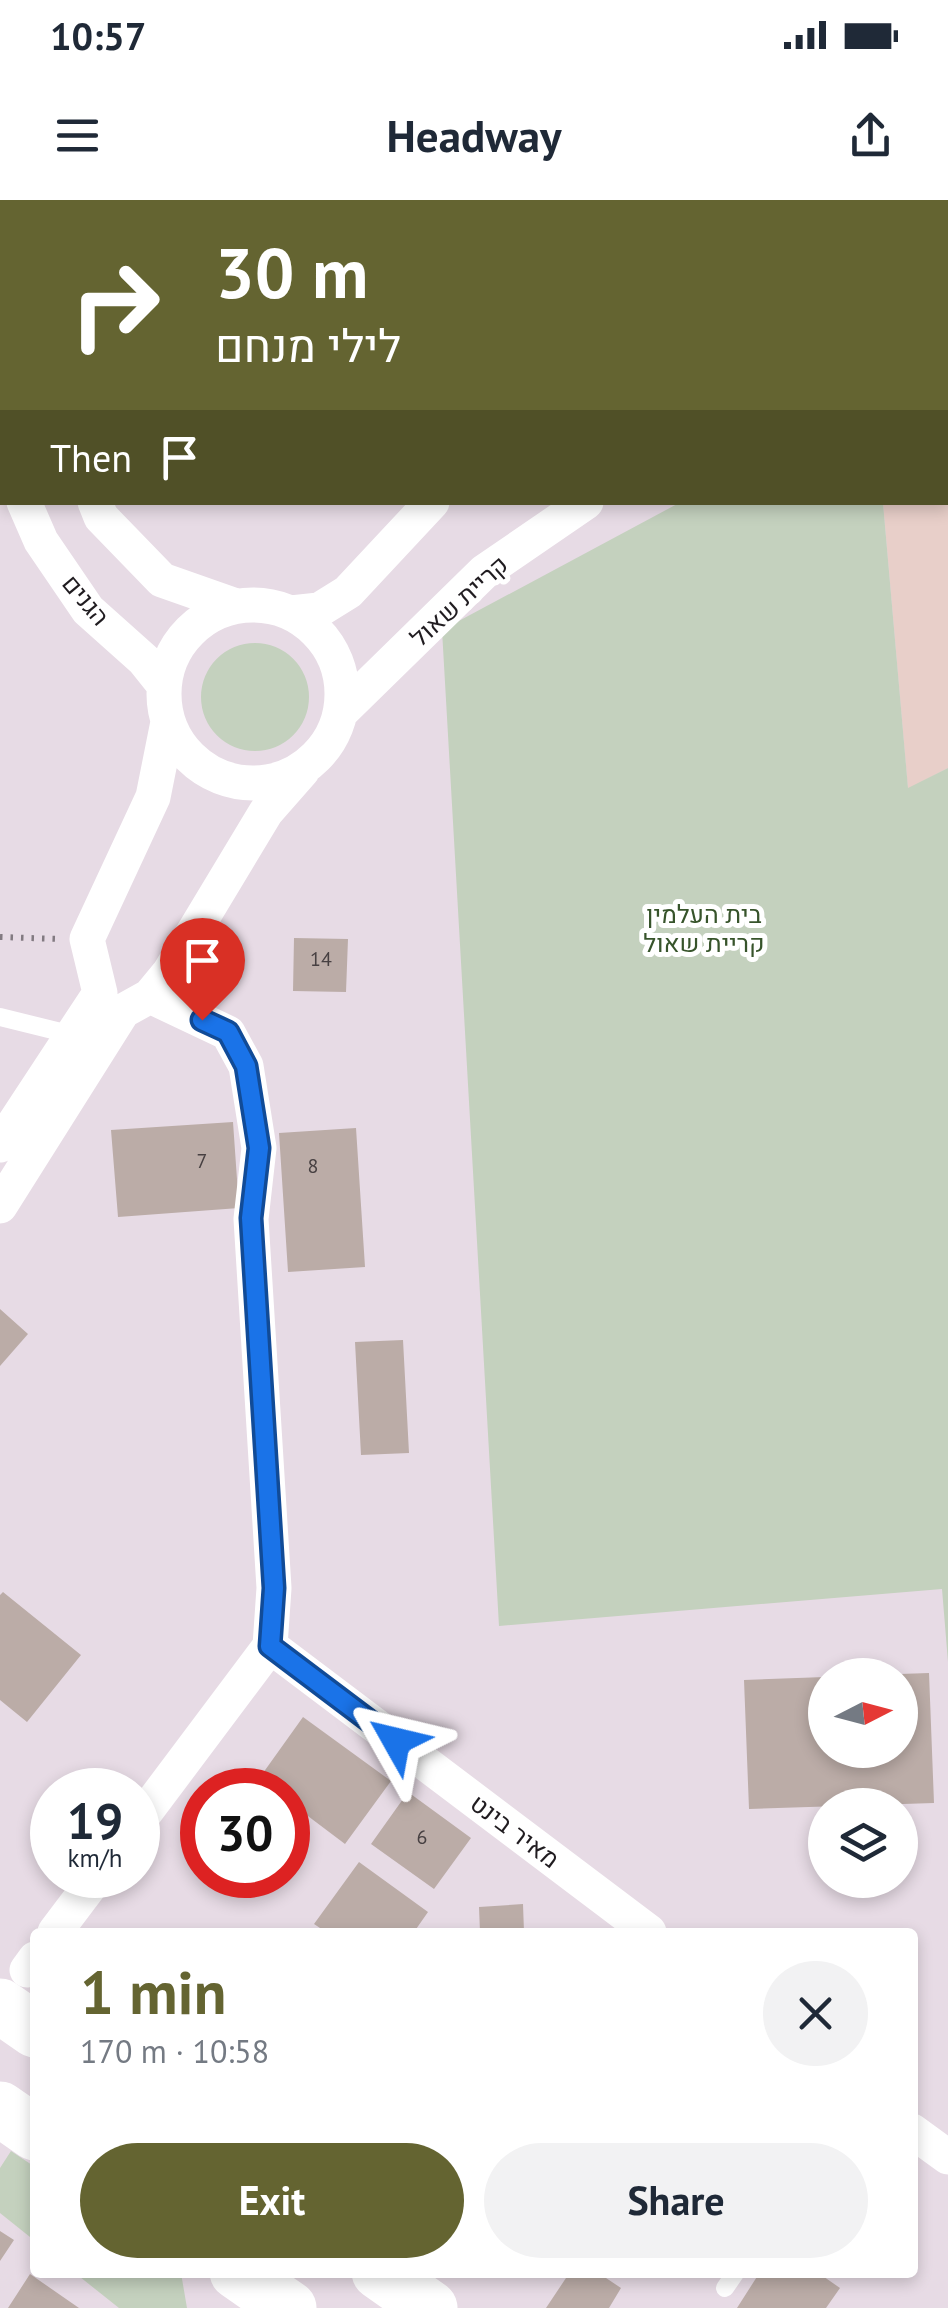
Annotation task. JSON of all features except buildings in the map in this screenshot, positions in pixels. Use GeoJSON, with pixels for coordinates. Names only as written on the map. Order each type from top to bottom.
{"type":"FeatureCollection","features":[{"type":"Feature","properties":{"kind":"main road"},"geometry":{"type":"LineString","coordinates":[[21,1978],[30,2011]]}},
{"type":"Feature","properties":{"kind":"main road"},"geometry":{"type":"LineString","coordinates":[[0,2110],[30,2131]]}},
{"type":"Feature","properties":{"kind":"main road"},"geometry":{"type":"LineString","coordinates":[[246,2278],[290,2308]]}},
{"type":"Feature","properties":{"kind":"main road"},"geometry":{"type":"LineString","coordinates":[[388,2278],[430,2308]]}},
{"type":"Feature","properties":{"kind":"street","name":"הגנים"},"geometry":{"type":"LineString","coordinates":[[25,505],[41,541],[88,610],[144,660],[164,685]]}},
{"type":"Feature","properties":{"kind":"street"},"geometry":{"type":"LineString","coordinates":[[96,505],[101,517],[162,580],[236,606]]}},
{"type":"Feature","properties":{"kind":"street"},"geometry":{"type":"LineString","coordinates":[[291,613],[319,610],[348,592],[429,505]]}},
{"type":"Feature","properties":{"kind":"street","name":"קריית שאול"},"geometry":{"type":"LineString","coordinates":[[0,1145],[72,1034],[169,974],[266,812],[322,752],[341,712],[484,572],[582,505]]}},
{"type":"Feature","properties":{"kind":"street"},"geometry":{"type":"LineString","coordinates":[[306,767],[262,784],[238,783],[215,776],[194,762],[179,744],[164,704],[169,663],[180,643],[214,613],[236,606],[264,605],[291,613],[316,630],[334,654],[342,683],[341,712]]}},
{"type":"Feature","properties":{"kind":"street"},"geometry":{"type":"LineString","coordinates":[[160,1793],[270,1646],[274,1588],[251,1218],[259,1148],[246,1066],[228,1032],[124,1000],[87,940],[153,797],[168,722]]}},
{"type":"Feature","properties":{"kind":"street","name":"קריית שאול"},"geometry":{"type":"LineString","coordinates":[[0,1206],[124,1000]]}},
{"type":"Feature","properties":{"kind":"street","name":"מאיר בינט"},"geometry":{"type":"LineString","coordinates":[[270,1646],[644,1928]]}},
{"type":"Feature","properties":{"kind":"street"},"geometry":{"type":"LineString","coordinates":[[58,1928],[81,1898]]}},
{"type":"Feature","properties":{"kind":"street"},"geometry":{"type":"LineString","coordinates":[[918,2135],[948,2157]]}},
{"type":"Feature","properties":{"kind":"lane"},"geometry":{"type":"LineString","coordinates":[[0,1017],[72,1034]]}},
{"type":"Feature","properties":{"kind":"path"},"geometry":{"type":"LineString","coordinates":[[0,937],[87,940]]}},
{"type":"Feature","properties":{"kind":"shaded area"},"geometry":{"type":"Polygon","coordinates":[[[883,505],[948,505],[948,768],[908,789],[883,505]]]}},
{"type":"Feature","properties":{"kind":"green space","name":"בית העלמין קריית שאול"},"geometry":{"type":"Polygon","coordinates":[[[675,505],[883,505],[908,788],[948,768],[948,1662],[942,1589],[499,1626],[442,630],[675,505]]]}},
{"type":"Feature","properties":{"kind":"green space"},"geometry":{"type":"Polygon","coordinates":[[[255,643],[276,647],[293,659],[305,676],[309,697],[305,718],[293,735],[276,747],[255,751],[234,747],[217,735],[205,718],[201,697],[205,676],[217,659],[234,647],[255,643]]]}},
{"type":"Feature","properties":{"kind":"green space"},"geometry":{"type":"Polygon","coordinates":[[[11,2151],[30,2164],[30,2237],[0,2213],[0,2168],[11,2151]]]}},
{"type":"Feature","properties":{"kind":"green space"},"geometry":{"type":"Polygon","coordinates":[[[81,2278],[182,2278],[187,2308],[119,2308],[81,2278]]]}},
{"type":"Feature","properties":{"kind":"route"},"geometry":{"type":"LineString","coordinates":[[202,1020],[228,1032],[246,1066],[259,1148],[251,1218],[274,1588],[270,1646],[396,1741]]}}]}
